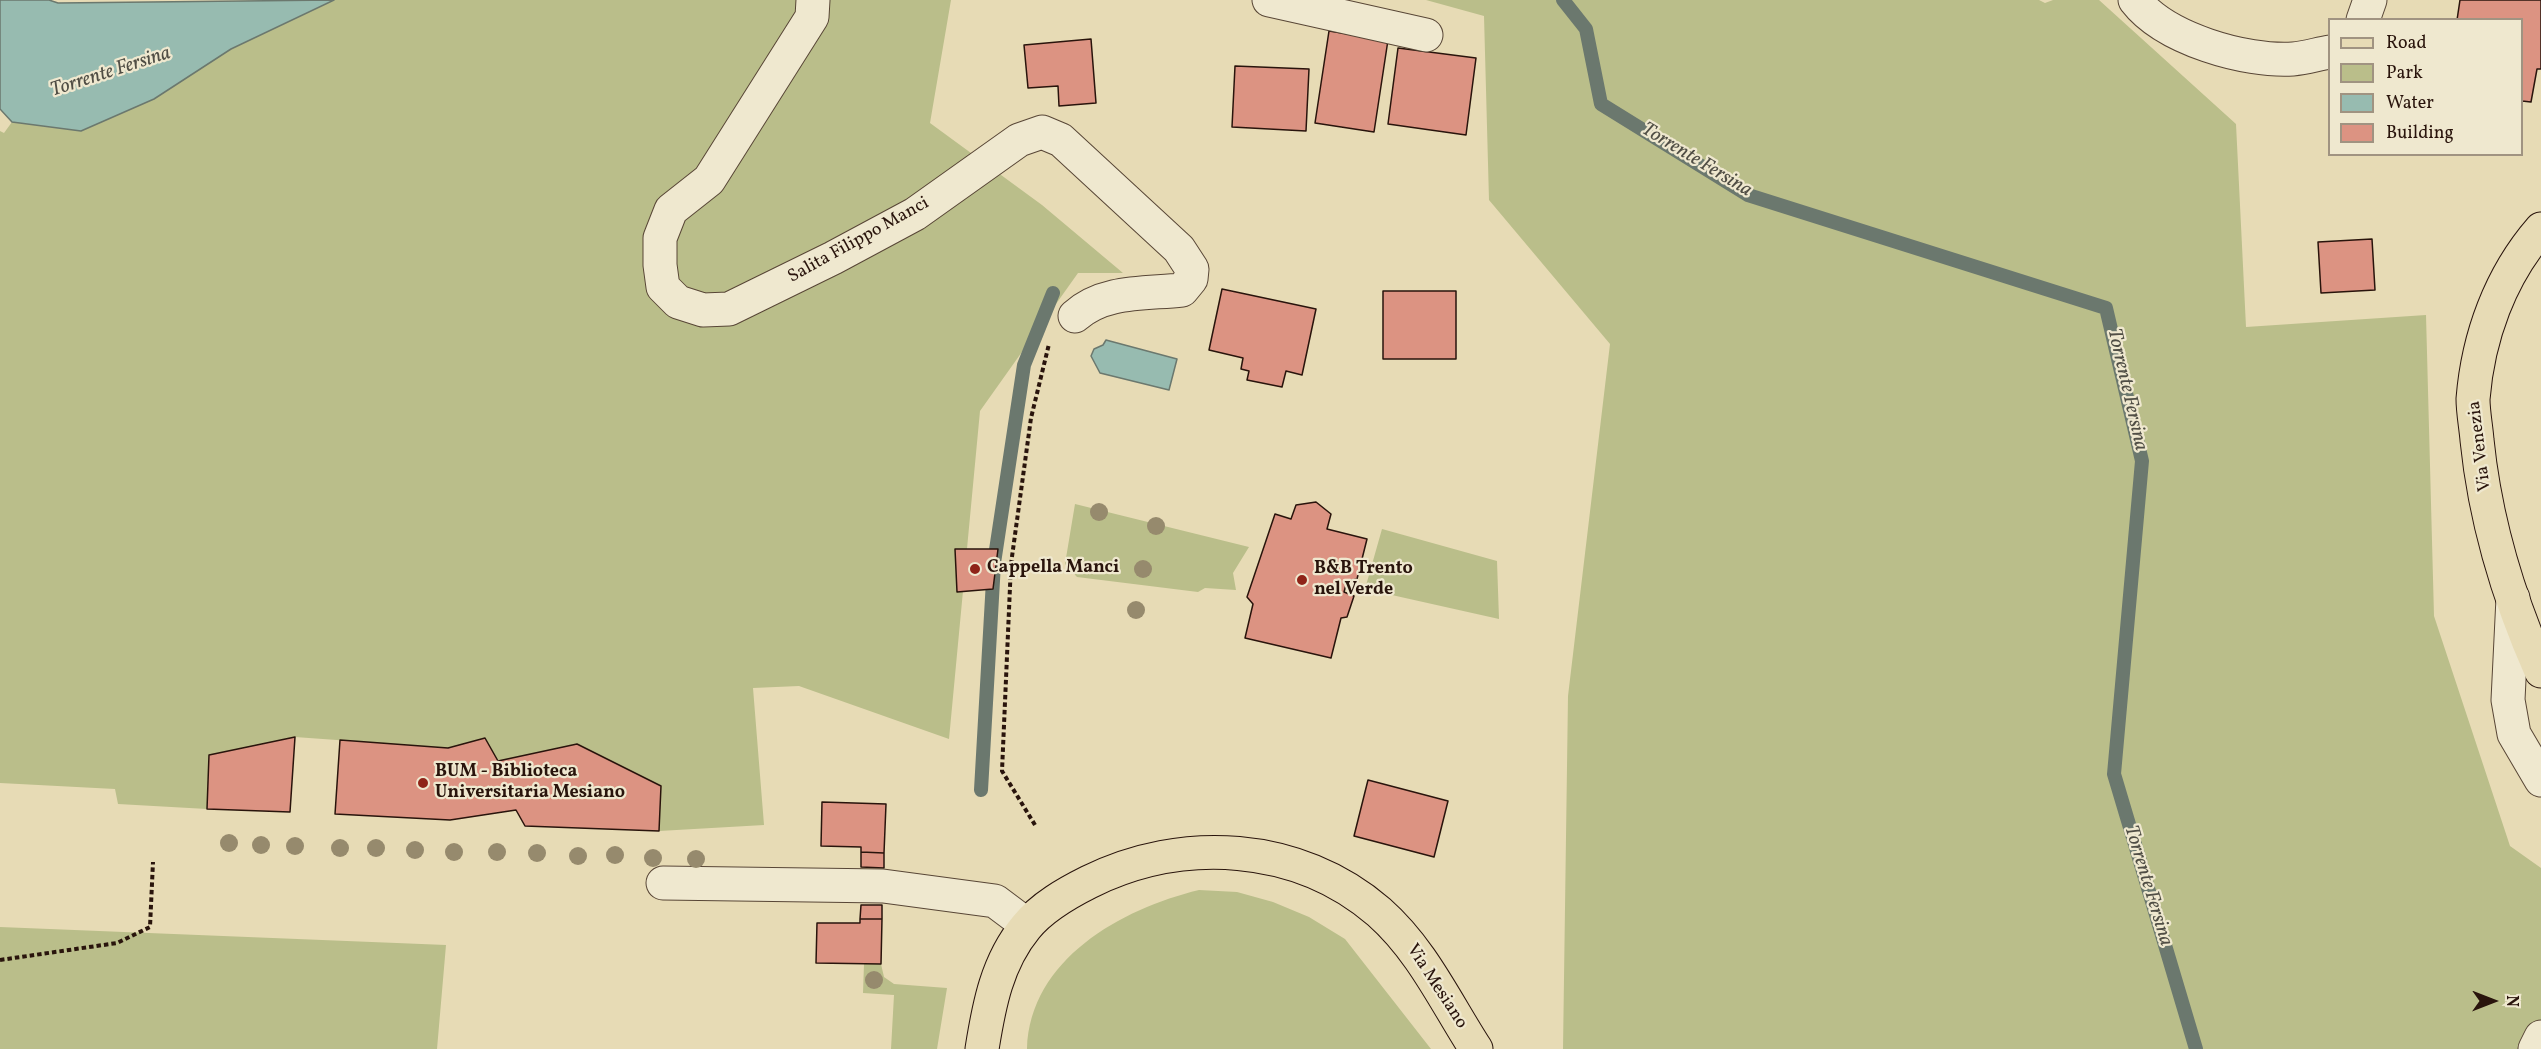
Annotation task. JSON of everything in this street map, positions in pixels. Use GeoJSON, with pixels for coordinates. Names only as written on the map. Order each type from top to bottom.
{"type":"FeatureCollection","features":[{"type":"Feature","properties":{"kind":"main road","name":"Via Venezia"},"geometry":{"type":"LineString","coordinates":[[2541,229],[2528,244],[2495,302],[2480,349],[2473,401],[2482,477],[2493,532],[2513,598],[2541,671]]}},
{"type":"Feature","properties":{"kind":"main road","name":"Via Mesiano"},"geometry":{"type":"LineString","coordinates":[[982,1049],[991,997],[1008,953],[1027,925],[1072,891],[1116,869],[1166,855],[1209,851],[1247,854],[1301,867],[1346,889],[1379,912],[1419,954],[1476,1049]]}},
{"type":"Feature","properties":{"kind":"street","name":"Salita Filippo Manci"},"geometry":{"type":"LineString","coordinates":[[813,0],[812,17],[709,180],[670,210],[660,237],[663,287],[678,302],[703,310],[729,309],[833,258],[915,214],[1019,140],[1042,132],[1061,140],[1179,249],[1192,269],[1191,279],[1182,290],[1110,296],[1088,304],[1075,316]]}},
{"type":"Feature","properties":{"kind":"street"},"geometry":{"type":"LineString","coordinates":[[1269,0],[1426,35]]}},
{"type":"Feature","properties":{"kind":"street"},"geometry":{"type":"LineString","coordinates":[[2135,0],[2145,12],[2192,41],[2237,54],[2292,59],[2328,52]]}},
{"type":"Feature","properties":{"kind":"street"},"geometry":{"type":"LineString","coordinates":[[2364,18],[2370,0]]}},
{"type":"Feature","properties":{"kind":"street"},"geometry":{"type":"LineString","coordinates":[[2513,598],[2508,700],[2514,734],[2541,780]]}},
{"type":"Feature","properties":{"kind":"street"},"geometry":{"type":"LineString","coordinates":[[663,883],[883,886],[995,901],[1027,925]]}},
{"type":"Feature","properties":{"kind":"street"},"geometry":{"type":"LineString","coordinates":[[2535,1049],[2541,1037]]}},
{"type":"Feature","properties":{"kind":"path"},"geometry":{"type":"LineString","coordinates":[[1035,825],[1002,771],[1011,564],[1032,418],[1049,343],[1059,327],[1075,316]]}},
{"type":"Feature","properties":{"kind":"path"},"geometry":{"type":"LineString","coordinates":[[0,960],[117,943],[150,927],[153,862]]}},
{"type":"Feature","properties":{"kind":"green space"},"geometry":{"type":"Polygon","coordinates":[[[334,0],[951,0],[930,123],[1042,205],[1123,273],[1078,273],[980,411],[949,739],[799,686],[753,688],[764,825],[659,831],[661,786],[577,744],[498,761],[485,738],[448,748],[295,737],[209,755],[207,809],[118,804],[115,789],[0,783],[0,131],[4,133],[12,122],[81,131],[154,99],[231,49],[334,0]]]}},
{"type":"Feature","properties":{"kind":"green space"},"geometry":{"type":"Polygon","coordinates":[[[1426,0],[2039,0],[2045,3],[2053,0],[2099,0],[2236,124],[2246,327],[2426,315],[2434,616],[2510,846],[2541,868],[2541,1049],[1563,1049],[1568,696],[1610,344],[1489,200],[1484,16],[1426,0]]]}},
{"type":"Feature","properties":{"kind":"green space"},"geometry":{"type":"Polygon","coordinates":[[[1075,504],[1249,547],[1233,573],[1236,590],[1205,588],[1198,592],[1077,577],[1065,564],[1075,504]]]}},
{"type":"Feature","properties":{"kind":"green space"},"geometry":{"type":"Polygon","coordinates":[[[1382,529],[1497,561],[1499,619],[1365,589],[1382,529]]]}},
{"type":"Feature","properties":{"kind":"green space"},"geometry":{"type":"Polygon","coordinates":[[[1199,890],[1237,892],[1273,902],[1309,917],[1345,939],[1431,1049],[1027,1049],[1032,1017],[1044,989],[1062,964],[1085,943],[1111,925],[1140,910],[1199,890]]]}},
{"type":"Feature","properties":{"kind":"green space"},"geometry":{"type":"Polygon","coordinates":[[[0,927],[446,945],[437,1049],[0,1049],[0,927]]]}},
{"type":"Feature","properties":{"kind":"green space"},"geometry":{"type":"Polygon","coordinates":[[[864,964],[881,964],[884,977],[894,984],[947,988],[937,1049],[891,1049],[894,995],[863,993],[864,964]]]}},
{"type":"Feature","properties":{"kind":"water"},"geometry":{"type":"Polygon","coordinates":[[[0,0],[49,0],[58,3],[334,0],[231,49],[154,99],[81,131],[12,122],[0,109],[0,0]]]}},
{"type":"Feature","properties":{"kind":"water"},"geometry":{"type":"Polygon","coordinates":[[[1106,340],[1177,359],[1169,390],[1100,373],[1091,356],[1094,349],[1103,345],[1106,340]]]}},
{"type":"Feature","properties":{"kind":"building"},"geometry":{"type":"Polygon","coordinates":[[[2460,0],[2541,0],[2541,69],[2537,69],[2531,102],[2523,101],[2523,18],[2457,18],[2460,0]]]}},
{"type":"Feature","properties":{"kind":"building"},"geometry":{"type":"Polygon","coordinates":[[[1329,31],[1388,40],[1374,132],[1315,123],[1329,31]]]}},
{"type":"Feature","properties":{"kind":"building"},"geometry":{"type":"Polygon","coordinates":[[[1091,39],[1096,103],[1059,106],[1058,86],[1028,88],[1024,45],[1091,39]]]}},
{"type":"Feature","properties":{"kind":"building"},"geometry":{"type":"Polygon","coordinates":[[[1398,48],[1476,58],[1466,135],[1388,124],[1398,48]]]}},
{"type":"Feature","properties":{"kind":"building"},"geometry":{"type":"Polygon","coordinates":[[[1235,66],[1309,69],[1306,131],[1232,127],[1235,66]]]}},
{"type":"Feature","properties":{"kind":"building"},"geometry":{"type":"Polygon","coordinates":[[[2372,239],[2375,290],[2321,293],[2318,242],[2372,239]]]}},
{"type":"Feature","properties":{"kind":"building"},"geometry":{"type":"Polygon","coordinates":[[[1222,289],[1316,309],[1302,375],[1286,371],[1282,387],[1247,380],[1249,371],[1241,369],[1243,358],[1209,350],[1222,289]]]}},
{"type":"Feature","properties":{"kind":"building"},"geometry":{"type":"Polygon","coordinates":[[[1383,291],[1456,291],[1456,359],[1383,359],[1383,291]]]}},
{"type":"Feature","properties":{"kind":"building","name":"B&B Trento nel Verde"},"geometry":{"type":"Polygon","coordinates":[[[1316,502],[1331,514],[1327,529],[1367,539],[1357,579],[1347,581],[1344,592],[1354,596],[1347,617],[1341,618],[1331,658],[1245,638],[1253,604],[1247,597],[1275,514],[1291,519],[1296,505],[1316,502]]]}},
{"type":"Feature","properties":{"kind":"building","name":"Cappella Manci"},"geometry":{"type":"Polygon","coordinates":[[[955,549],[998,549],[993,589],[957,592],[955,549]]]}},
{"type":"Feature","properties":{"kind":"building"},"geometry":{"type":"Polygon","coordinates":[[[295,737],[290,812],[207,809],[209,755],[295,737]]]}},
{"type":"Feature","properties":{"kind":"building"},"geometry":{"type":"Polygon","coordinates":[[[485,738],[498,761],[577,744],[661,786],[659,831],[525,826],[516,810],[450,820],[335,814],[340,740],[448,748],[485,738]]]}},
{"type":"Feature","properties":{"kind":"building"},"geometry":{"type":"Polygon","coordinates":[[[1368,780],[1448,801],[1434,857],[1354,836],[1368,780]]]}},
{"type":"Feature","properties":{"kind":"building"},"geometry":{"type":"Polygon","coordinates":[[[822,802],[886,804],[884,853],[861,852],[861,847],[821,846],[822,802]]]}},
{"type":"Feature","properties":{"kind":"building"},"geometry":{"type":"Polygon","coordinates":[[[861,852],[884,853],[884,868],[861,867],[861,852]]]}},
{"type":"Feature","properties":{"kind":"building"},"geometry":{"type":"Polygon","coordinates":[[[861,905],[882,905],[882,919],[860,919],[861,905]]]}},
{"type":"Feature","properties":{"kind":"building"},"geometry":{"type":"Polygon","coordinates":[[[860,919],[882,919],[881,964],[816,963],[817,923],[860,923],[860,919]]]}},
{"type":"Feature","properties":{"kind":"waterway","name":"Torrente Fersina"},"geometry":{"type":"LineString","coordinates":[[1563,0],[1586,29],[1601,104],[1748,195],[2106,308],[2142,461],[2114,774],[2196,1049]]}},
{"type":"Feature","properties":{"kind":"waterway"},"geometry":{"type":"LineString","coordinates":[[981,790],[994,563],[1024,365],[1053,293]]}},
{"type":"Feature","properties":{"kind":"place","name":"Cappella Manci"},"geometry":{"type":"Point","coordinates":[975,569]}},
{"type":"Feature","properties":{"kind":"place","name":"B&B Trento nel Verde"},"geometry":{"type":"Point","coordinates":[1302,580]}},
{"type":"Feature","properties":{"kind":"place","name":"BUM - Biblioteca Universitaria Mesiano"},"geometry":{"type":"Point","coordinates":[423,783]}}]}
